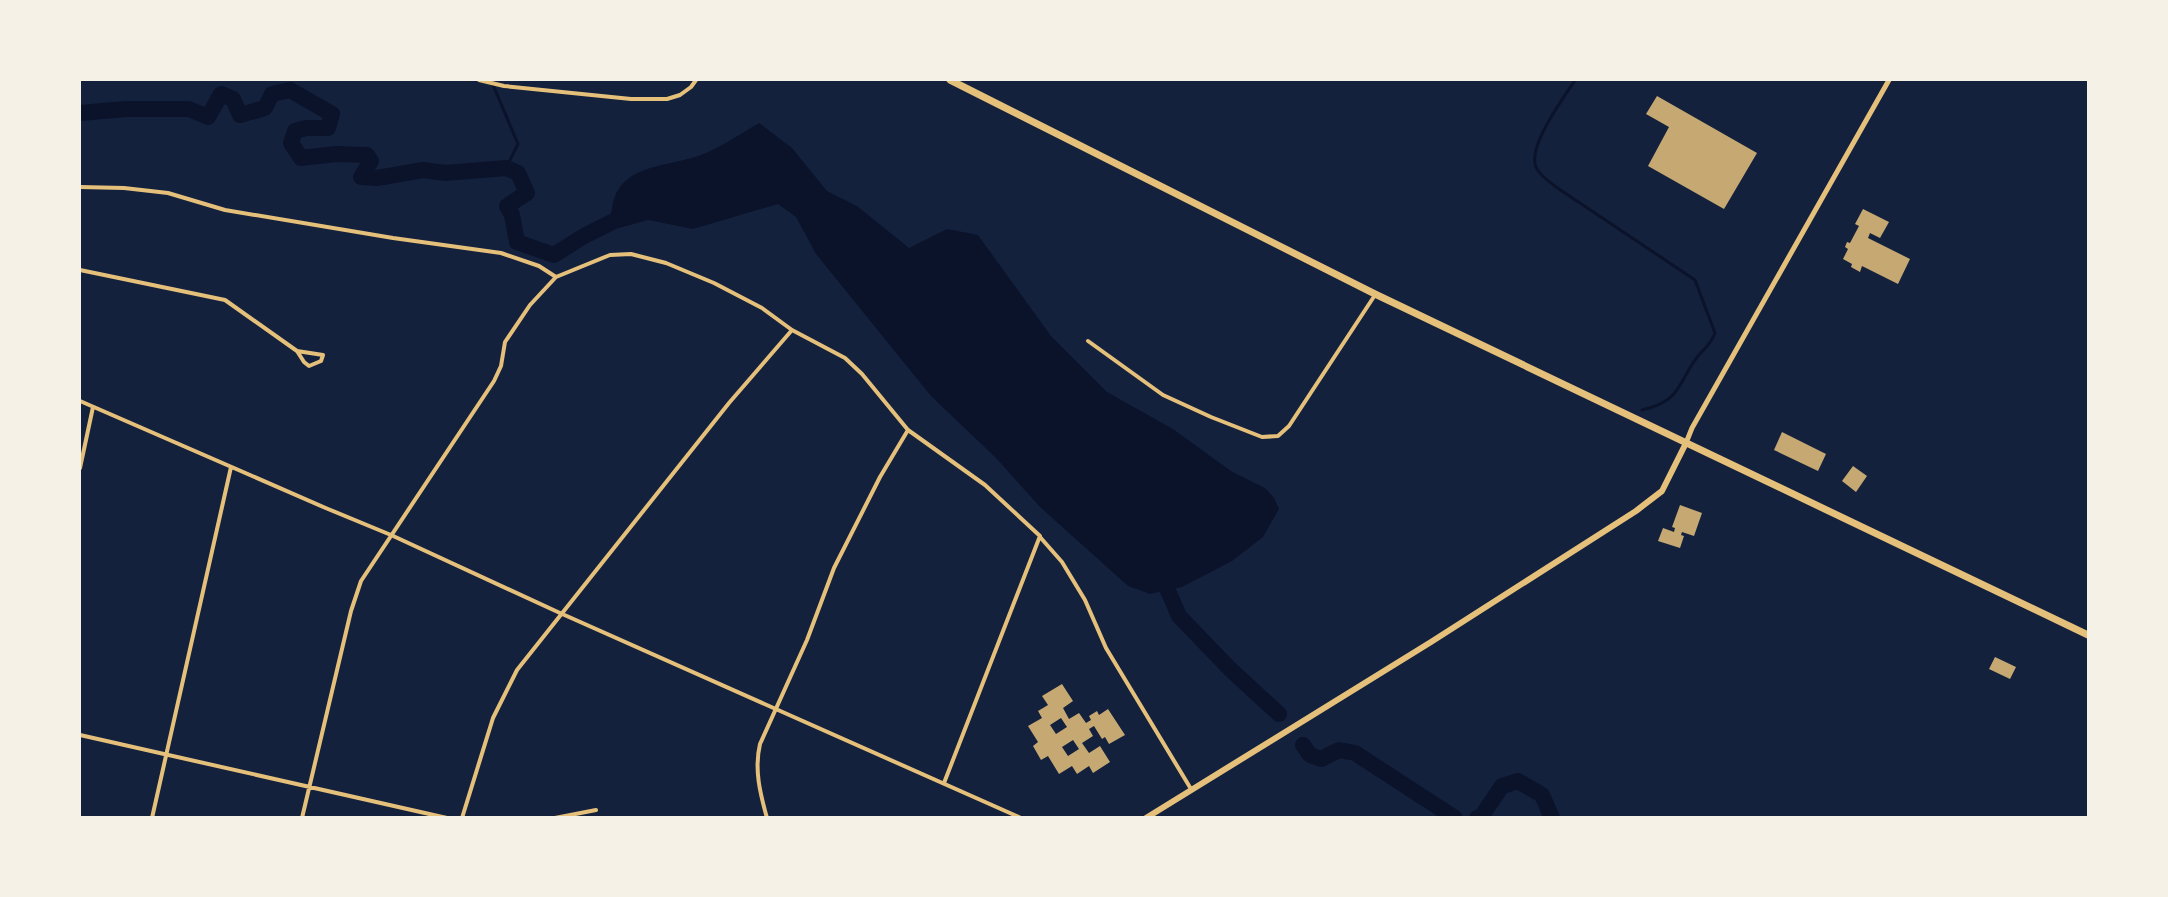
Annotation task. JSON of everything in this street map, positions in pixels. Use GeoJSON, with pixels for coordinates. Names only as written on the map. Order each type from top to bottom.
{"type":"FeatureCollection","features":[{"type":"Feature","properties":{"kind":"main road"},"geometry":{"type":"LineString","coordinates":[[950,80],[1375,294],[2088,635]]}},
{"type":"Feature","properties":{"kind":"main road"},"geometry":{"type":"LineString","coordinates":[[1146,818],[1431,642],[1636,511],[1662,491],[1686,443]]}},
{"type":"Feature","properties":{"kind":"street"},"geometry":{"type":"LineString","coordinates":[[479,80],[504,86],[631,99],[667,99],[680,95],[696,80]]}},
{"type":"Feature","properties":{"kind":"street"},"geometry":{"type":"LineString","coordinates":[[1686,443],[1692,428],[1889,80]]}},
{"type":"Feature","properties":{"kind":"street"},"geometry":{"type":"LineString","coordinates":[[80,188],[124,188],[168,193],[225,210],[393,238],[501,253],[539,266],[555,278]]}},
{"type":"Feature","properties":{"kind":"street"},"geometry":{"type":"LineString","coordinates":[[302,818],[348,622],[361,581],[494,381],[501,366],[504,342],[530,305],[555,278],[610,255],[631,254],[666,263],[714,283],[762,308],[792,330],[845,358],[862,374],[908,430],[986,485],[1040,536],[1062,562],[1085,600],[1106,648],[1192,790]]}},
{"type":"Feature","properties":{"kind":"street"},"geometry":{"type":"LineString","coordinates":[[80,270],[225,300],[297,351],[323,355],[321,361],[309,366],[303,362],[297,351]]}},
{"type":"Feature","properties":{"kind":"street"},"geometry":{"type":"LineString","coordinates":[[1088,341],[1163,396],[1262,436],[1278,436],[1289,426],[1375,294]]}},
{"type":"Feature","properties":{"kind":"street"},"geometry":{"type":"LineString","coordinates":[[462,818],[493,718],[517,670],[729,403],[792,330]]}},
{"type":"Feature","properties":{"kind":"street"},"geometry":{"type":"LineString","coordinates":[[80,401],[391,535],[560,613],[1021,818]]}},
{"type":"Feature","properties":{"kind":"street"},"geometry":{"type":"LineString","coordinates":[[80,468],[93,407]]}},
{"type":"Feature","properties":{"kind":"street"},"geometry":{"type":"LineString","coordinates":[[767,818],[756,759],[807,640],[834,568],[880,477],[908,430]]}},
{"type":"Feature","properties":{"kind":"street"},"geometry":{"type":"LineString","coordinates":[[152,818],[231,467]]}},
{"type":"Feature","properties":{"kind":"street"},"geometry":{"type":"LineString","coordinates":[[944,783],[1040,536]]}},
{"type":"Feature","properties":{"kind":"street"},"geometry":{"type":"LineString","coordinates":[[80,735],[310,785],[447,818]]}},
{"type":"Feature","properties":{"kind":"street"},"geometry":{"type":"LineString","coordinates":[[555,818],[596,810]]}},
{"type":"Feature","properties":{"kind":"water"},"geometry":{"type":"Polygon","coordinates":[[[759,123],[792,148],[827,191],[857,206],[909,248],[947,229],[978,235],[1051,336],[1107,392],[1173,429],[1231,471],[1265,488],[1274,498],[1279,509],[1263,537],[1232,561],[1182,587],[1150,594],[1128,586],[1040,507],[997,459],[931,396],[816,254],[796,217],[778,204],[693,229],[648,220],[619,228],[612,226],[610,217],[617,193],[625,182],[636,174],[649,168],[706,153],[759,123]]]}},
{"type":"Feature","properties":{"kind":"building"},"geometry":{"type":"Polygon","coordinates":[[[1657,96],[1757,153],[1724,209],[1648,166],[1669,127],[1646,114],[1657,96]]]}},
{"type":"Feature","properties":{"kind":"building"},"geometry":{"type":"Polygon","coordinates":[[[1863,209],[1889,222],[1880,238],[1870,233],[1868,238],[1910,259],[1898,284],[1862,266],[1860,272],[1843,259],[1848,249],[1845,247],[1847,242],[1850,243],[1859,226],[1855,224],[1863,209]]]}},
{"type":"Feature","properties":{"kind":"building"},"geometry":{"type":"Polygon","coordinates":[[[1782,432],[1826,454],[1818,471],[1774,450],[1782,432]]]}},
{"type":"Feature","properties":{"kind":"building"},"geometry":{"type":"Polygon","coordinates":[[[1853,466],[1867,476],[1856,492],[1842,481],[1853,466]]]}},
{"type":"Feature","properties":{"kind":"building"},"geometry":{"type":"Polygon","coordinates":[[[1680,505],[1702,513],[1694,536],[1682,532],[1681,535],[1684,536],[1680,548],[1658,541],[1663,528],[1674,532],[1675,528],[1672,527],[1680,505]]]}},
{"type":"Feature","properties":{"kind":"building"},"geometry":{"type":"Polygon","coordinates":[[[1995,657],[2016,667],[2010,679],[1989,669],[1995,657]]]}},
{"type":"Feature","properties":{"kind":"building"},"geometry":{"type":"Polygon","coordinates":[[[1062,684],[1073,701],[1063,708],[1069,719],[1079,713],[1086,723],[1091,720],[1089,716],[1097,711],[1099,715],[1108,709],[1125,735],[1109,744],[1105,737],[1102,739],[1094,726],[1089,729],[1093,736],[1082,743],[1089,753],[1100,746],[1110,762],[1093,773],[1089,766],[1077,774],[1072,766],[1059,774],[1048,756],[1041,760],[1033,746],[1038,742],[1028,726],[1042,718],[1038,711],[1048,705],[1042,696],[1062,684]],[[1061,718],[1050,725],[1056,734],[1067,727],[1061,718]],[[1073,740],[1062,747],[1068,756],[1079,749],[1073,740]]]}},
{"type":"Feature","properties":{"kind":"waterway"},"geometry":{"type":"LineString","coordinates":[[491,80],[518,144],[506,168]]}},
{"type":"Feature","properties":{"kind":"waterway"},"geometry":{"type":"LineString","coordinates":[[1575,80],[1541,135],[1535,158],[1537,170],[1556,187],[1695,280],[1715,333],[1672,396],[1665,402],[1642,410]]}},
{"type":"Feature","properties":{"kind":"waterway"},"geometry":{"type":"LineString","coordinates":[[80,113],[126,109],[189,109],[208,117],[221,94],[233,99],[240,115],[265,108],[272,94],[290,90],[332,114],[328,128],[306,128],[295,131],[291,143],[301,158],[336,154],[367,155],[371,161],[361,177],[377,178],[423,170],[445,173],[506,168],[518,173],[527,193],[507,206],[512,215],[517,242],[554,255],[584,236],[628,214]]}},
{"type":"Feature","properties":{"kind":"waterway"},"geometry":{"type":"LineString","coordinates":[[1159,570],[1179,616],[1230,669],[1279,714]]}},
{"type":"Feature","properties":{"kind":"waterway"},"geometry":{"type":"LineString","coordinates":[[1303,745],[1310,755],[1321,759],[1339,750],[1355,753],[1455,818]]}},
{"type":"Feature","properties":{"kind":"waterway"},"geometry":{"type":"LineString","coordinates":[[1477,818],[1481,817],[1502,786],[1518,781],[1542,795],[1552,818]]}}]}
